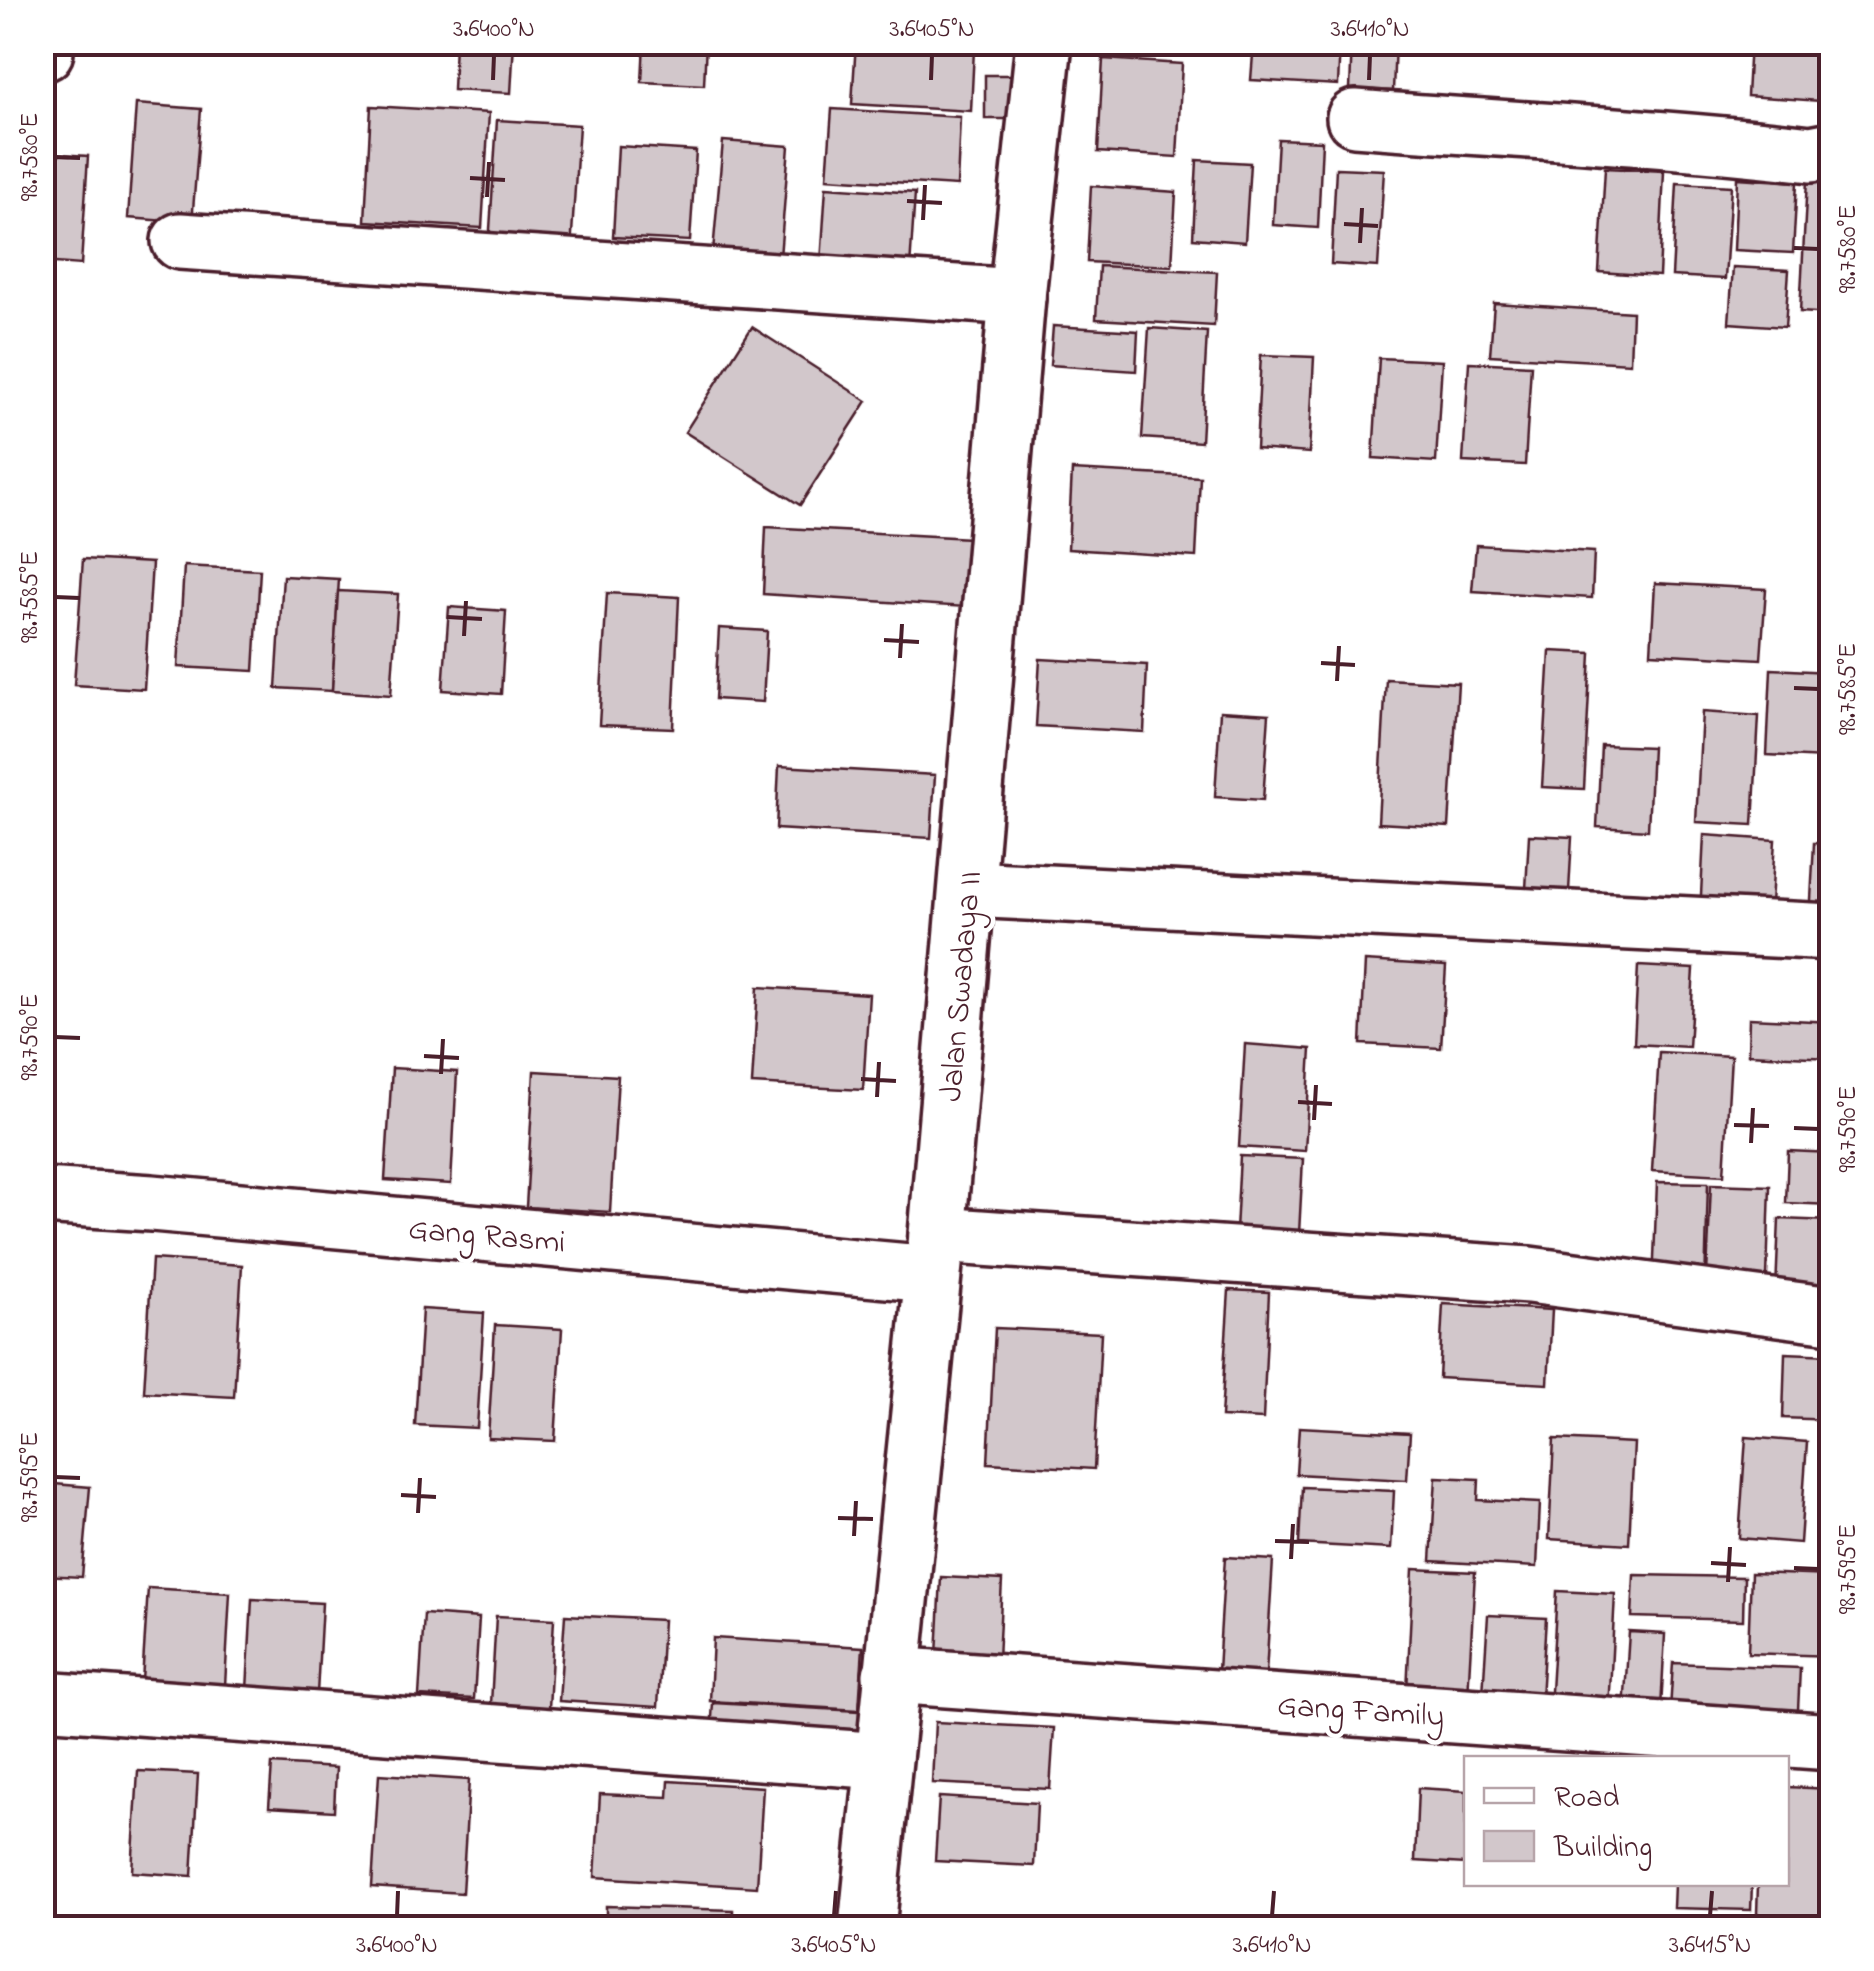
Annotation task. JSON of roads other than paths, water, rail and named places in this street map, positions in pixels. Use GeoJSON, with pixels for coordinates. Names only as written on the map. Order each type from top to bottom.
{"type":"FeatureCollection","features":[{"type":"Feature","properties":{"kind":"street","name":"Jalan Swadaya II"},"geometry":{"type":"LineString","coordinates":[[867,1928],[934,1255],[1044,42]]}},
{"type":"Feature","properties":{"kind":"street"},"geometry":{"type":"LineString","coordinates":[[1355,118],[1638,137],[1810,154],[1832,150]]}},
{"type":"Feature","properties":{"kind":"street"},"geometry":{"type":"LineString","coordinates":[[180,241],[1018,297]]}},
{"type":"Feature","properties":{"kind":"street"},"geometry":{"type":"LineString","coordinates":[[968,889],[1832,932]]}},
{"type":"Feature","properties":{"kind":"street","name":"Gang Rasmi"},"geometry":{"type":"LineString","coordinates":[[42,1196],[934,1255],[1529,1275],[1832,1315]]}},
{"type":"Feature","properties":{"kind":"street","name":"Gang Family"},"geometry":{"type":"LineString","coordinates":[[891,1675],[1832,1742]]}},
{"type":"Feature","properties":{"kind":"street"},"geometry":{"type":"LineString","coordinates":[[42,1700],[883,1761]]}}]}
